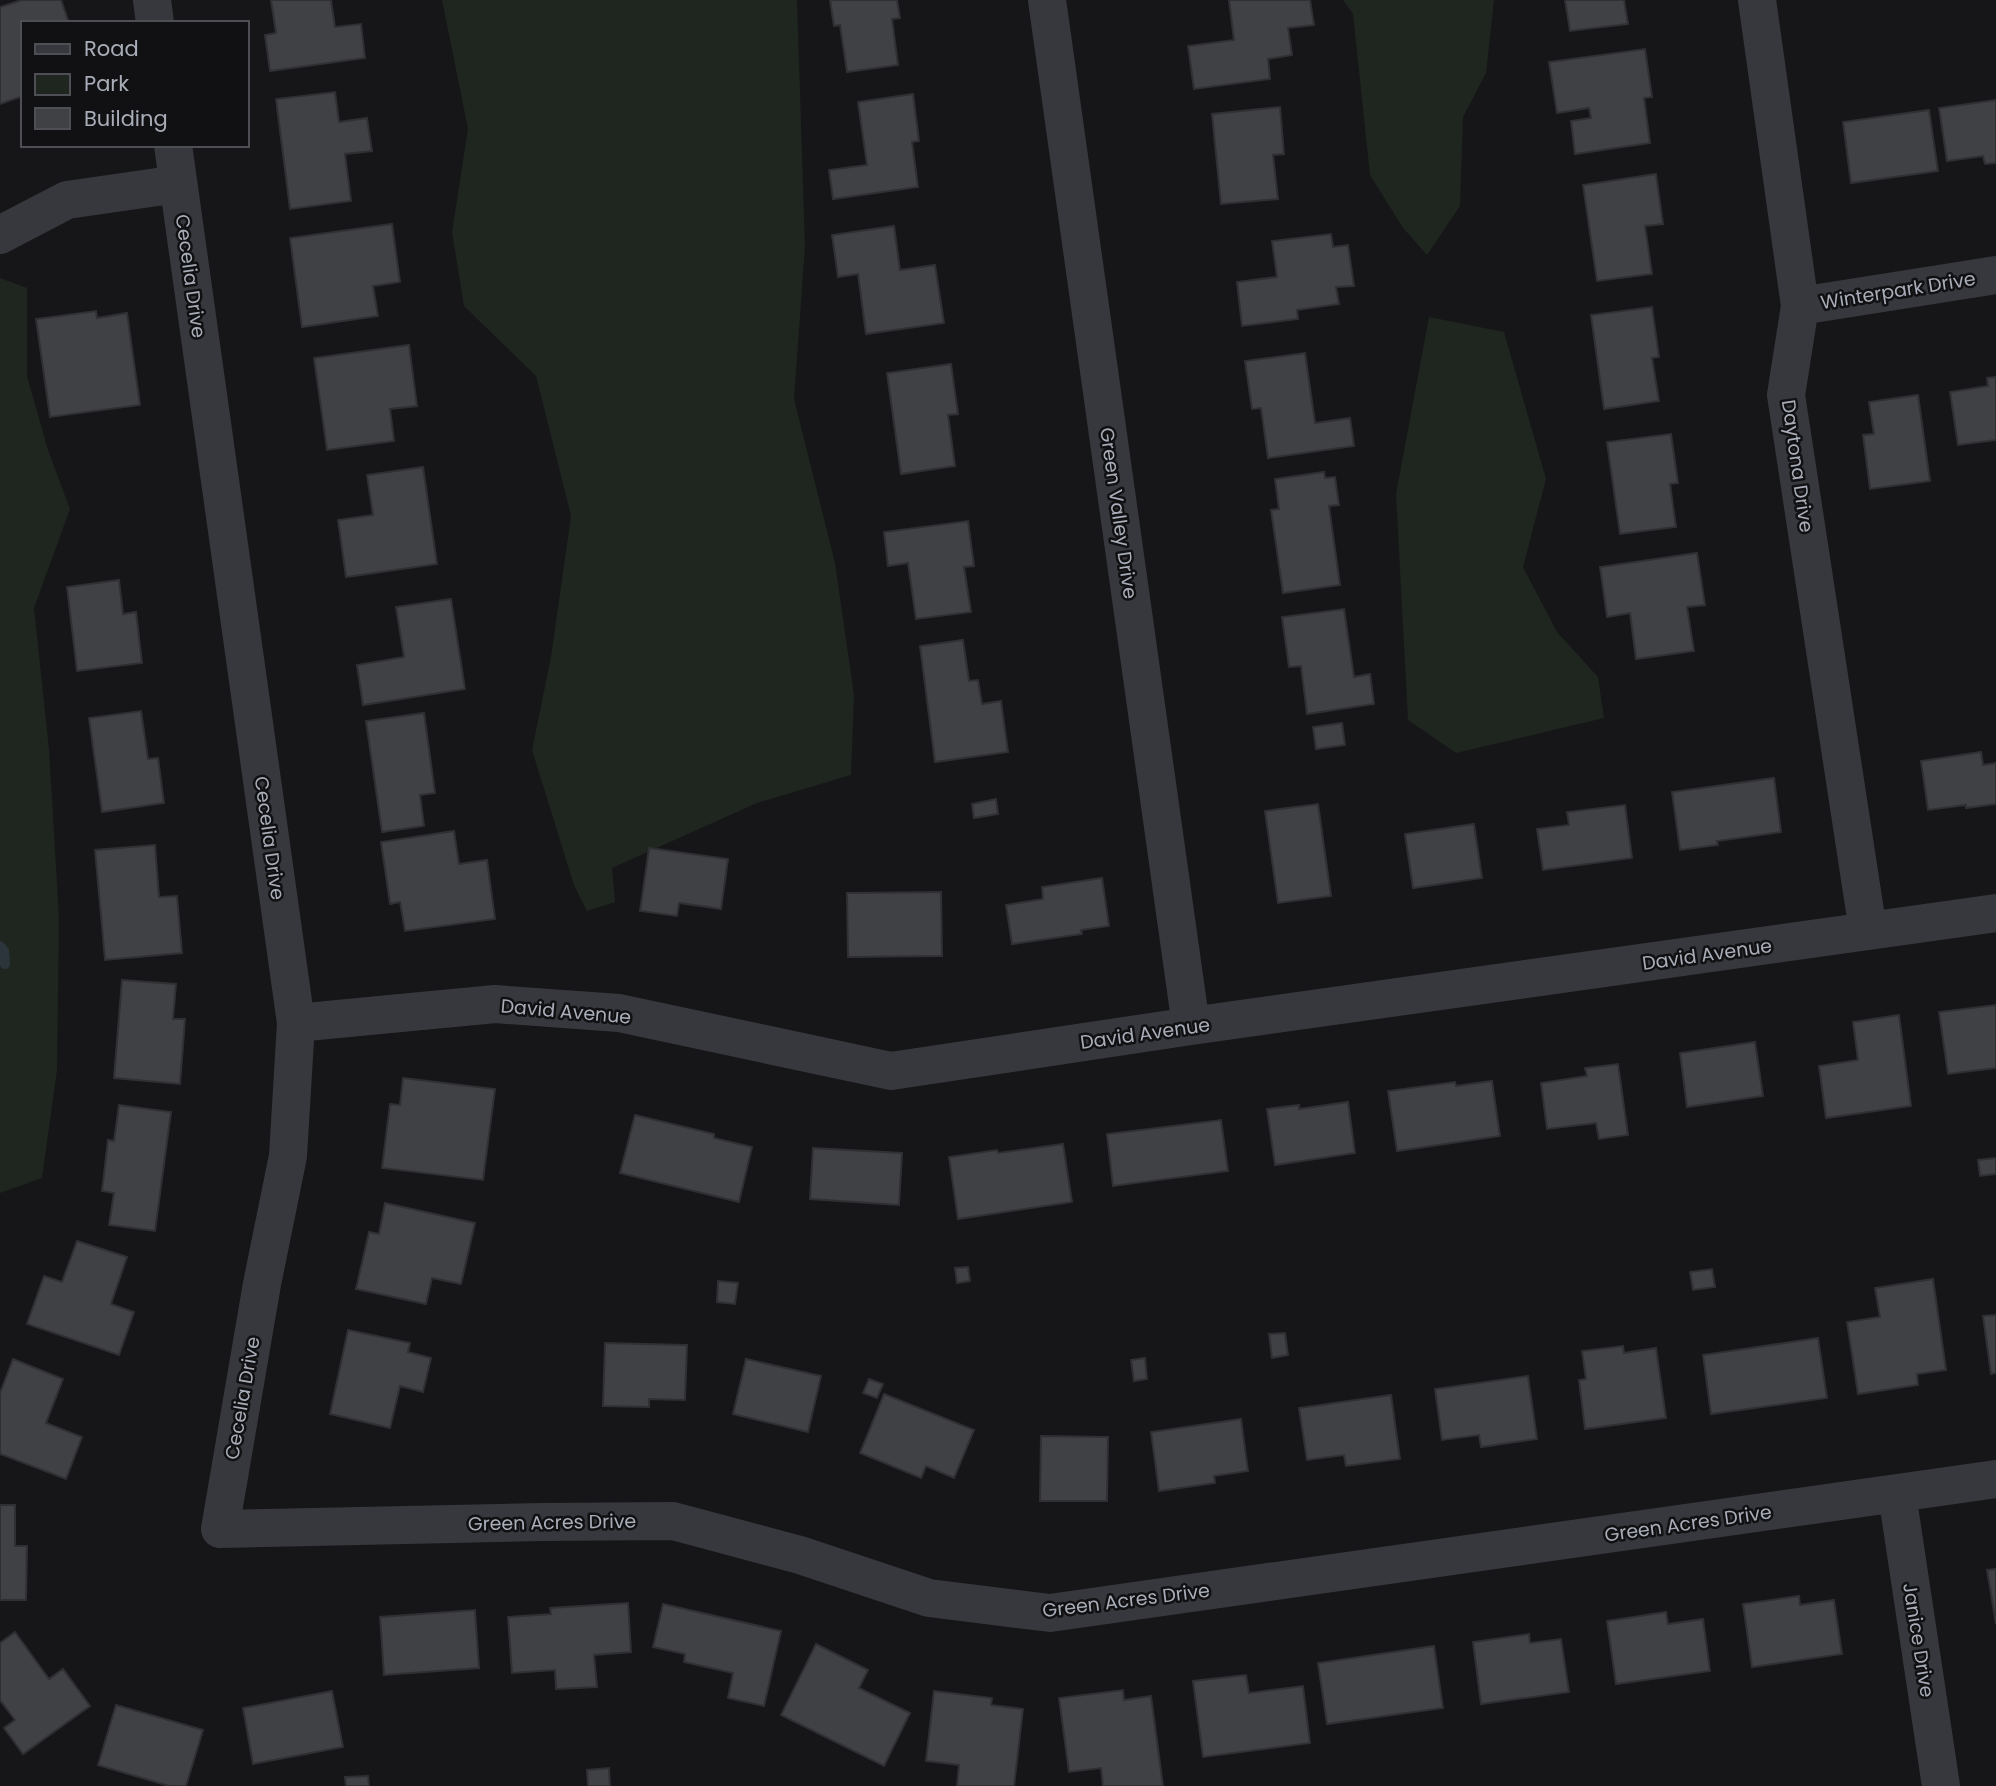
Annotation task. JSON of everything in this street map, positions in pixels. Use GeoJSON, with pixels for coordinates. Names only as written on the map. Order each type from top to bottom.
{"type":"FeatureCollection","features":[{"type":"Feature","properties":{"kind":"street"},"geometry":{"type":"LineString","coordinates":[[152,0],[155,21]]}},
{"type":"Feature","properties":{"kind":"street","name":"Green Valley Drive"},"geometry":{"type":"LineString","coordinates":[[1047,0],[1191,1026]]}},
{"type":"Feature","properties":{"kind":"street","name":"Daytona Drive"},"geometry":{"type":"LineString","coordinates":[[1757,0],[1800,306],[1786,395],[1868,931]]}},
{"type":"Feature","properties":{"kind":"street","name":"Cecelia Drive"},"geometry":{"type":"LineString","coordinates":[[173,147],[296,1023],[288,1156],[262,1284],[220,1529]]}},
{"type":"Feature","properties":{"kind":"street"},"geometry":{"type":"LineString","coordinates":[[0,235],[67,200],[178,184]]}},
{"type":"Feature","properties":{"kind":"street","name":"Winterpark Drive"},"geometry":{"type":"LineString","coordinates":[[1800,306],[1996,275]]}},
{"type":"Feature","properties":{"kind":"street","name":"David Avenue"},"geometry":{"type":"LineString","coordinates":[[296,1023],[495,1004],[619,1013],[891,1071],[1996,913]]}},
{"type":"Feature","properties":{"kind":"street","name":"Green Acres Drive"},"geometry":{"type":"LineString","coordinates":[[220,1529],[673,1521],[800,1555],[929,1598],[1049,1613],[1996,1479]]}},
{"type":"Feature","properties":{"kind":"street","name":"Janice Drive"},"geometry":{"type":"LineString","coordinates":[[1896,1494],[1941,1786]]}},
{"type":"Feature","properties":{"kind":"green space"},"geometry":{"type":"Polygon","coordinates":[[[442,0],[797,0],[805,247],[794,399],[835,563],[854,695],[851,775],[757,803],[612,868],[615,902],[587,911],[574,885],[532,750],[551,657],[571,516],[536,376],[464,306],[452,232],[468,129],[442,0]]]}},
{"type":"Feature","properties":{"kind":"green space"},"geometry":{"type":"Polygon","coordinates":[[[1343,0],[1494,0],[1486,73],[1463,117],[1460,206],[1427,255],[1403,228],[1370,175],[1353,14],[1343,0]]]}},
{"type":"Feature","properties":{"kind":"green space"},"geometry":{"type":"Polygon","coordinates":[[[0,278],[27,288],[27,376],[48,450],[70,509],[34,608],[49,749],[59,918],[57,1070],[42,1178],[0,1193],[0,278]]]}},
{"type":"Feature","properties":{"kind":"green space"},"geometry":{"type":"Polygon","coordinates":[[[1429,317],[1504,332],[1546,479],[1523,567],[1557,632],[1598,677],[1604,718],[1456,753],[1408,720],[1396,494],[1429,317]]]}},
{"type":"Feature","properties":{"kind":"building"},"geometry":{"type":"Polygon","coordinates":[[[22,0],[61,0],[68,21],[21,21],[21,97],[0,104],[0,7],[22,0]]]}},
{"type":"Feature","properties":{"kind":"building"},"geometry":{"type":"Polygon","coordinates":[[[271,0],[331,0],[335,27],[361,24],[365,58],[270,71],[265,35],[276,33],[271,0]]]}},
{"type":"Feature","properties":{"kind":"building"},"geometry":{"type":"Polygon","coordinates":[[[830,0],[897,0],[900,18],[892,19],[898,65],[847,72],[840,25],[834,26],[830,0]]]}},
{"type":"Feature","properties":{"kind":"building"},"geometry":{"type":"Polygon","coordinates":[[[1229,0],[1310,0],[1314,25],[1288,28],[1292,55],[1268,59],[1270,79],[1194,89],[1188,46],[1234,40],[1229,0]]]}},
{"type":"Feature","properties":{"kind":"building"},"geometry":{"type":"Polygon","coordinates":[[[1565,0],[1624,0],[1628,24],[1570,31],[1565,0]]]}},
{"type":"Feature","properties":{"kind":"building"},"geometry":{"type":"Polygon","coordinates":[[[1645,49],[1652,97],[1644,98],[1650,143],[1575,154],[1571,121],[1591,118],[1589,108],[1557,113],[1549,62],[1645,49]]]}},
{"type":"Feature","properties":{"kind":"building"},"geometry":{"type":"Polygon","coordinates":[[[335,92],[339,122],[367,118],[372,151],[345,154],[351,201],[290,209],[276,99],[335,92]]]}},
{"type":"Feature","properties":{"kind":"building"},"geometry":{"type":"Polygon","coordinates":[[[913,94],[919,141],[912,142],[918,187],[833,199],[829,170],[867,165],[858,102],[913,94]]]}},
{"type":"Feature","properties":{"kind":"building"},"geometry":{"type":"Polygon","coordinates":[[[1996,100],[1996,163],[1985,164],[1983,156],[1947,161],[1939,108],[1996,100]]]}},
{"type":"Feature","properties":{"kind":"building"},"geometry":{"type":"Polygon","coordinates":[[[1280,107],[1284,154],[1273,155],[1278,199],[1221,204],[1212,114],[1280,107]]]}},
{"type":"Feature","properties":{"kind":"building"},"geometry":{"type":"Polygon","coordinates":[[[1929,110],[1938,171],[1851,183],[1843,122],[1929,110]]]}},
{"type":"Feature","properties":{"kind":"building"},"geometry":{"type":"Polygon","coordinates":[[[1656,174],[1663,224],[1645,226],[1652,274],[1597,281],[1583,185],[1656,174]]]}},
{"type":"Feature","properties":{"kind":"building"},"geometry":{"type":"Polygon","coordinates":[[[392,224],[400,282],[373,286],[378,316],[302,327],[290,238],[392,224]]]}},
{"type":"Feature","properties":{"kind":"building"},"geometry":{"type":"Polygon","coordinates":[[[894,226],[900,270],[935,265],[944,323],[866,334],[858,274],[838,277],[832,235],[894,226]]]}},
{"type":"Feature","properties":{"kind":"building"},"geometry":{"type":"Polygon","coordinates":[[[1331,234],[1333,247],[1348,245],[1354,286],[1336,287],[1339,304],[1297,310],[1298,319],[1242,326],[1237,282],[1277,277],[1272,241],[1331,234]]]}},
{"type":"Feature","properties":{"kind":"building"},"geometry":{"type":"Polygon","coordinates":[[[1652,307],[1659,357],[1652,358],[1659,401],[1604,409],[1591,315],[1652,307]]]}},
{"type":"Feature","properties":{"kind":"building"},"geometry":{"type":"Polygon","coordinates":[[[96,311],[97,318],[127,313],[140,405],[50,417],[36,319],[96,311]]]}},
{"type":"Feature","properties":{"kind":"building"},"geometry":{"type":"Polygon","coordinates":[[[409,345],[417,406],[390,409],[394,441],[327,450],[314,358],[409,345]]]}},
{"type":"Feature","properties":{"kind":"building"},"geometry":{"type":"Polygon","coordinates":[[[1305,353],[1315,423],[1350,418],[1354,446],[1268,458],[1261,408],[1252,409],[1245,361],[1305,353]]]}},
{"type":"Feature","properties":{"kind":"building"},"geometry":{"type":"Polygon","coordinates":[[[951,364],[958,414],[948,415],[955,466],[901,474],[887,373],[951,364]]]}},
{"type":"Feature","properties":{"kind":"building"},"geometry":{"type":"Polygon","coordinates":[[[1996,377],[1996,440],[1958,445],[1950,392],[1988,386],[1987,378],[1996,377]]]}},
{"type":"Feature","properties":{"kind":"building"},"geometry":{"type":"Polygon","coordinates":[[[1918,395],[1930,481],[1870,489],[1863,435],[1874,434],[1869,402],[1918,395]]]}},
{"type":"Feature","properties":{"kind":"building"},"geometry":{"type":"Polygon","coordinates":[[[1671,434],[1678,483],[1670,484],[1676,527],[1620,534],[1607,442],[1671,434]]]}},
{"type":"Feature","properties":{"kind":"building"},"geometry":{"type":"Polygon","coordinates":[[[423,467],[437,564],[346,577],[338,520],[373,515],[367,475],[423,467]]]}},
{"type":"Feature","properties":{"kind":"building"},"geometry":{"type":"Polygon","coordinates":[[[1324,472],[1325,478],[1335,477],[1339,505],[1329,506],[1340,585],[1283,593],[1271,510],[1279,509],[1275,479],[1324,472]]]}},
{"type":"Feature","properties":{"kind":"building"},"geometry":{"type":"Polygon","coordinates":[[[968,521],[974,566],[964,567],[971,612],[916,619],[908,563],[888,566],[884,532],[968,521]]]}},
{"type":"Feature","properties":{"kind":"building"},"geometry":{"type":"Polygon","coordinates":[[[1697,553],[1705,605],[1687,607],[1694,651],[1636,659],[1630,613],[1607,617],[1600,567],[1697,553]]]}},
{"type":"Feature","properties":{"kind":"building"},"geometry":{"type":"Polygon","coordinates":[[[119,580],[123,614],[136,612],[142,663],[77,671],[67,587],[119,580]]]}},
{"type":"Feature","properties":{"kind":"building"},"geometry":{"type":"Polygon","coordinates":[[[451,599],[465,689],[363,705],[357,665],[404,657],[396,607],[451,599]]]}},
{"type":"Feature","properties":{"kind":"building"},"geometry":{"type":"Polygon","coordinates":[[[1344,609],[1354,677],[1370,674],[1374,704],[1307,714],[1301,666],[1289,667],[1282,617],[1344,609]]]}},
{"type":"Feature","properties":{"kind":"building"},"geometry":{"type":"Polygon","coordinates":[[[963,640],[969,681],[978,680],[982,704],[1001,701],[1008,752],[935,762],[920,646],[963,640]]]}},
{"type":"Feature","properties":{"kind":"building"},"geometry":{"type":"Polygon","coordinates":[[[141,711],[148,759],[158,758],[164,803],[102,812],[89,718],[141,711]]]}},
{"type":"Feature","properties":{"kind":"building"},"geometry":{"type":"Polygon","coordinates":[[[424,713],[435,793],[420,795],[424,826],[382,832],[366,721],[424,713]]]}},
{"type":"Feature","properties":{"kind":"building"},"geometry":{"type":"Polygon","coordinates":[[[1342,723],[1345,745],[1316,749],[1313,727],[1342,723]]]}},
{"type":"Feature","properties":{"kind":"building"},"geometry":{"type":"Polygon","coordinates":[[[1981,752],[1983,765],[1996,763],[1996,804],[1928,810],[1921,761],[1981,752]]]}},
{"type":"Feature","properties":{"kind":"building"},"geometry":{"type":"Polygon","coordinates":[[[1774,778],[1781,832],[1717,841],[1718,845],[1680,850],[1672,792],[1774,778]]]}},
{"type":"Feature","properties":{"kind":"building"},"geometry":{"type":"Polygon","coordinates":[[[996,799],[998,814],[974,818],[972,804],[996,799]]]}},
{"type":"Feature","properties":{"kind":"building"},"geometry":{"type":"Polygon","coordinates":[[[1318,804],[1331,896],[1278,903],[1265,811],[1318,804]]]}},
{"type":"Feature","properties":{"kind":"building"},"geometry":{"type":"Polygon","coordinates":[[[1625,805],[1632,858],[1543,870],[1537,829],[1569,825],[1567,812],[1625,805]]]}},
{"type":"Feature","properties":{"kind":"building"},"geometry":{"type":"Polygon","coordinates":[[[1474,824],[1482,878],[1413,888],[1405,834],[1474,824]]]}},
{"type":"Feature","properties":{"kind":"building"},"geometry":{"type":"Polygon","coordinates":[[[454,831],[459,864],[487,860],[495,919],[405,931],[400,902],[390,904],[381,842],[454,831]]]}},
{"type":"Feature","properties":{"kind":"building"},"geometry":{"type":"Polygon","coordinates":[[[155,845],[159,897],[177,896],[182,953],[105,960],[95,850],[155,845]]]}},
{"type":"Feature","properties":{"kind":"building"},"geometry":{"type":"Polygon","coordinates":[[[649,848],[728,859],[721,909],[679,903],[677,916],[640,911],[649,848]]]}},
{"type":"Feature","properties":{"kind":"building"},"geometry":{"type":"Polygon","coordinates":[[[1102,878],[1109,926],[1081,930],[1082,934],[1012,944],[1006,905],[1043,899],[1042,887],[1102,878]]]}},
{"type":"Feature","properties":{"kind":"building"},"geometry":{"type":"Polygon","coordinates":[[[941,892],[942,956],[848,957],[847,893],[941,892]]]}},
{"type":"Feature","properties":{"kind":"building"},"geometry":{"type":"Polygon","coordinates":[[[122,980],[176,984],[173,1019],[185,1019],[180,1084],[114,1078],[122,980]]]}},
{"type":"Feature","properties":{"kind":"building"},"geometry":{"type":"Polygon","coordinates":[[[1996,1005],[1996,1068],[1948,1074],[1939,1012],[1996,1005]]]}},
{"type":"Feature","properties":{"kind":"building"},"geometry":{"type":"Polygon","coordinates":[[[1899,1015],[1911,1106],[1826,1118],[1819,1066],[1858,1060],[1853,1022],[1899,1015]]]}},
{"type":"Feature","properties":{"kind":"building"},"geometry":{"type":"Polygon","coordinates":[[[1755,1042],[1763,1096],[1687,1107],[1680,1053],[1755,1042]]]}},
{"type":"Feature","properties":{"kind":"building"},"geometry":{"type":"Polygon","coordinates":[[[1618,1064],[1628,1135],[1599,1139],[1596,1123],[1547,1129],[1541,1083],[1587,1076],[1585,1068],[1618,1064]]]}},
{"type":"Feature","properties":{"kind":"building"},"geometry":{"type":"Polygon","coordinates":[[[403,1078],[495,1089],[483,1180],[382,1168],[390,1104],[400,1105],[403,1078]]]}},
{"type":"Feature","properties":{"kind":"building"},"geometry":{"type":"Polygon","coordinates":[[[1492,1081],[1500,1136],[1397,1151],[1388,1091],[1455,1082],[1456,1086],[1492,1081]]]}},
{"type":"Feature","properties":{"kind":"building"},"geometry":{"type":"Polygon","coordinates":[[[1348,1102],[1355,1153],[1275,1165],[1267,1109],[1299,1105],[1299,1109],[1348,1102]]]}},
{"type":"Feature","properties":{"kind":"building"},"geometry":{"type":"Polygon","coordinates":[[[119,1105],[171,1112],[155,1231],[109,1225],[114,1193],[102,1191],[108,1140],[114,1141],[119,1105]]]}},
{"type":"Feature","properties":{"kind":"building"},"geometry":{"type":"Polygon","coordinates":[[[635,1115],[714,1134],[714,1138],[752,1147],[739,1202],[620,1173],[635,1115]]]}},
{"type":"Feature","properties":{"kind":"building"},"geometry":{"type":"Polygon","coordinates":[[[1221,1120],[1228,1171],[1113,1186],[1107,1134],[1221,1120]]]}},
{"type":"Feature","properties":{"kind":"building"},"geometry":{"type":"Polygon","coordinates":[[[1063,1144],[1072,1202],[958,1219],[949,1157],[1063,1144]]]}},
{"type":"Feature","properties":{"kind":"building"},"geometry":{"type":"Polygon","coordinates":[[[813,1148],[902,1153],[899,1205],[810,1199],[813,1148]]]}},
{"type":"Feature","properties":{"kind":"building"},"geometry":{"type":"Polygon","coordinates":[[[1996,1158],[1996,1174],[1980,1176],[1978,1160],[1996,1158]]]}},
{"type":"Feature","properties":{"kind":"building"},"geometry":{"type":"Polygon","coordinates":[[[385,1203],[475,1223],[461,1284],[432,1278],[426,1304],[356,1289],[369,1232],[379,1234],[385,1203]]]}},
{"type":"Feature","properties":{"kind":"building"},"geometry":{"type":"Polygon","coordinates":[[[77,1241],[127,1257],[111,1304],[134,1312],[119,1355],[27,1324],[44,1276],[62,1282],[77,1241]]]}},
{"type":"Feature","properties":{"kind":"building"},"geometry":{"type":"Polygon","coordinates":[[[968,1267],[970,1281],[957,1283],[955,1268],[968,1267]]]}},
{"type":"Feature","properties":{"kind":"building"},"geometry":{"type":"Polygon","coordinates":[[[1712,1269],[1715,1287],[1693,1290],[1690,1272],[1712,1269]]]}},
{"type":"Feature","properties":{"kind":"building"},"geometry":{"type":"Polygon","coordinates":[[[1933,1279],[1946,1370],[1917,1374],[1918,1385],[1858,1394],[1847,1322],[1880,1317],[1875,1288],[1933,1279]]]}},
{"type":"Feature","properties":{"kind":"building"},"geometry":{"type":"Polygon","coordinates":[[[718,1281],[738,1283],[735,1304],[717,1302],[718,1281]]]}},
{"type":"Feature","properties":{"kind":"building"},"geometry":{"type":"Polygon","coordinates":[[[1996,1315],[1996,1373],[1991,1374],[1983,1316],[1996,1315]]]}},
{"type":"Feature","properties":{"kind":"building"},"geometry":{"type":"Polygon","coordinates":[[[348,1330],[410,1343],[408,1352],[431,1358],[423,1392],[400,1386],[390,1428],[330,1414],[348,1330]]]}},
{"type":"Feature","properties":{"kind":"building"},"geometry":{"type":"Polygon","coordinates":[[[1285,1333],[1288,1355],[1272,1358],[1269,1334],[1285,1333]]]}},
{"type":"Feature","properties":{"kind":"building"},"geometry":{"type":"Polygon","coordinates":[[[1818,1338],[1827,1398],[1711,1414],[1703,1355],[1818,1338]]]}},
{"type":"Feature","properties":{"kind":"building"},"geometry":{"type":"Polygon","coordinates":[[[605,1343],[687,1345],[685,1400],[649,1399],[649,1407],[603,1406],[605,1343]]]}},
{"type":"Feature","properties":{"kind":"building"},"geometry":{"type":"Polygon","coordinates":[[[1623,1346],[1624,1353],[1656,1348],[1666,1418],[1585,1429],[1579,1380],[1586,1379],[1582,1351],[1623,1346]]]}},
{"type":"Feature","properties":{"kind":"building"},"geometry":{"type":"Polygon","coordinates":[[[1145,1358],[1147,1379],[1134,1381],[1131,1360],[1145,1358]]]}},
{"type":"Feature","properties":{"kind":"building"},"geometry":{"type":"Polygon","coordinates":[[[13,1359],[63,1379],[46,1423],[82,1437],[66,1479],[0,1454],[0,1393],[13,1359]]]}},
{"type":"Feature","properties":{"kind":"building"},"geometry":{"type":"Polygon","coordinates":[[[746,1359],[821,1376],[808,1432],[733,1414],[746,1359]]]}},
{"type":"Feature","properties":{"kind":"building"},"geometry":{"type":"Polygon","coordinates":[[[1528,1376],[1537,1439],[1481,1447],[1479,1435],[1442,1440],[1435,1389],[1528,1376]]]}},
{"type":"Feature","properties":{"kind":"building"},"geometry":{"type":"Polygon","coordinates":[[[869,1379],[883,1384],[877,1398],[863,1393],[869,1379]]]}},
{"type":"Feature","properties":{"kind":"building"},"geometry":{"type":"Polygon","coordinates":[[[884,1394],[974,1430],[954,1478],[926,1466],[921,1478],[860,1453],[884,1394]]]}},
{"type":"Feature","properties":{"kind":"building"},"geometry":{"type":"Polygon","coordinates":[[[1391,1395],[1400,1459],[1346,1466],[1344,1455],[1307,1460],[1299,1408],[1391,1395]]]}},
{"type":"Feature","properties":{"kind":"building"},"geometry":{"type":"Polygon","coordinates":[[[1241,1419],[1248,1471],[1214,1476],[1215,1483],[1159,1491],[1151,1432],[1241,1419]]]}},
{"type":"Feature","properties":{"kind":"building"},"geometry":{"type":"Polygon","coordinates":[[[1041,1436],[1108,1437],[1107,1501],[1040,1501],[1041,1436]]]}},
{"type":"Feature","properties":{"kind":"building"},"geometry":{"type":"Polygon","coordinates":[[[0,1505],[15,1505],[15,1546],[27,1546],[26,1600],[0,1600],[0,1505]]]}},
{"type":"Feature","properties":{"kind":"building"},"geometry":{"type":"Polygon","coordinates":[[[1996,1569],[1996,1624],[1987,1570],[1996,1569]]]}},
{"type":"Feature","properties":{"kind":"building"},"geometry":{"type":"Polygon","coordinates":[[[1799,1596],[1800,1605],[1834,1600],[1842,1654],[1752,1667],[1743,1604],[1799,1596]]]}},
{"type":"Feature","properties":{"kind":"building"},"geometry":{"type":"Polygon","coordinates":[[[628,1603],[631,1652],[594,1655],[597,1687],[556,1689],[555,1670],[512,1673],[508,1617],[551,1614],[550,1608],[628,1603]]]}},
{"type":"Feature","properties":{"kind":"building"},"geometry":{"type":"Polygon","coordinates":[[[663,1604],[781,1631],[764,1706],[728,1698],[733,1673],[684,1662],[685,1654],[653,1647],[663,1604]]]}},
{"type":"Feature","properties":{"kind":"building"},"geometry":{"type":"Polygon","coordinates":[[[475,1610],[479,1668],[384,1675],[380,1617],[475,1610]]]}},
{"type":"Feature","properties":{"kind":"building"},"geometry":{"type":"Polygon","coordinates":[[[1666,1612],[1668,1624],[1703,1619],[1710,1671],[1616,1684],[1607,1621],[1666,1612]]]}},
{"type":"Feature","properties":{"kind":"building"},"geometry":{"type":"Polygon","coordinates":[[[15,1632],[49,1679],[63,1669],[90,1706],[23,1754],[4,1728],[15,1720],[0,1700],[0,1643],[15,1632]]]}},
{"type":"Feature","properties":{"kind":"building"},"geometry":{"type":"Polygon","coordinates":[[[1529,1634],[1530,1643],[1561,1639],[1569,1692],[1481,1704],[1473,1642],[1529,1634]]]}},
{"type":"Feature","properties":{"kind":"building"},"geometry":{"type":"Polygon","coordinates":[[[816,1644],[868,1670],[859,1688],[910,1713],[884,1766],[781,1715],[816,1644]]]}},
{"type":"Feature","properties":{"kind":"building"},"geometry":{"type":"Polygon","coordinates":[[[1434,1646],[1443,1708],[1327,1724],[1318,1663],[1434,1646]]]}},
{"type":"Feature","properties":{"kind":"building"},"geometry":{"type":"Polygon","coordinates":[[[1246,1675],[1249,1693],[1303,1686],[1310,1743],[1203,1757],[1193,1681],[1246,1675]]]}},
{"type":"Feature","properties":{"kind":"building"},"geometry":{"type":"Polygon","coordinates":[[[1123,1690],[1124,1700],[1151,1696],[1163,1786],[1103,1786],[1101,1768],[1069,1772],[1059,1698],[1123,1690]]]}},
{"type":"Feature","properties":{"kind":"building"},"geometry":{"type":"Polygon","coordinates":[[[332,1691],[343,1747],[253,1764],[243,1708],[332,1691]]]}},
{"type":"Feature","properties":{"kind":"building"},"geometry":{"type":"Polygon","coordinates":[[[934,1691],[992,1698],[991,1705],[1023,1709],[1014,1786],[957,1786],[959,1765],[926,1761],[934,1691]]]}},
{"type":"Feature","properties":{"kind":"building"},"geometry":{"type":"Polygon","coordinates":[[[116,1705],[203,1730],[186,1786],[169,1786],[98,1765],[116,1705]]]}},
{"type":"Feature","properties":{"kind":"building"},"geometry":{"type":"Polygon","coordinates":[[[609,1768],[610,1786],[588,1786],[587,1770],[609,1768]]]}},
{"type":"Feature","properties":{"kind":"building"},"geometry":{"type":"Polygon","coordinates":[[[368,1776],[369,1786],[346,1786],[345,1777],[368,1776]]]}},
{"type":"Feature","properties":{"kind":"waterway"},"geometry":{"type":"LineString","coordinates":[[0,946],[4,951],[5,964]]}}]}
